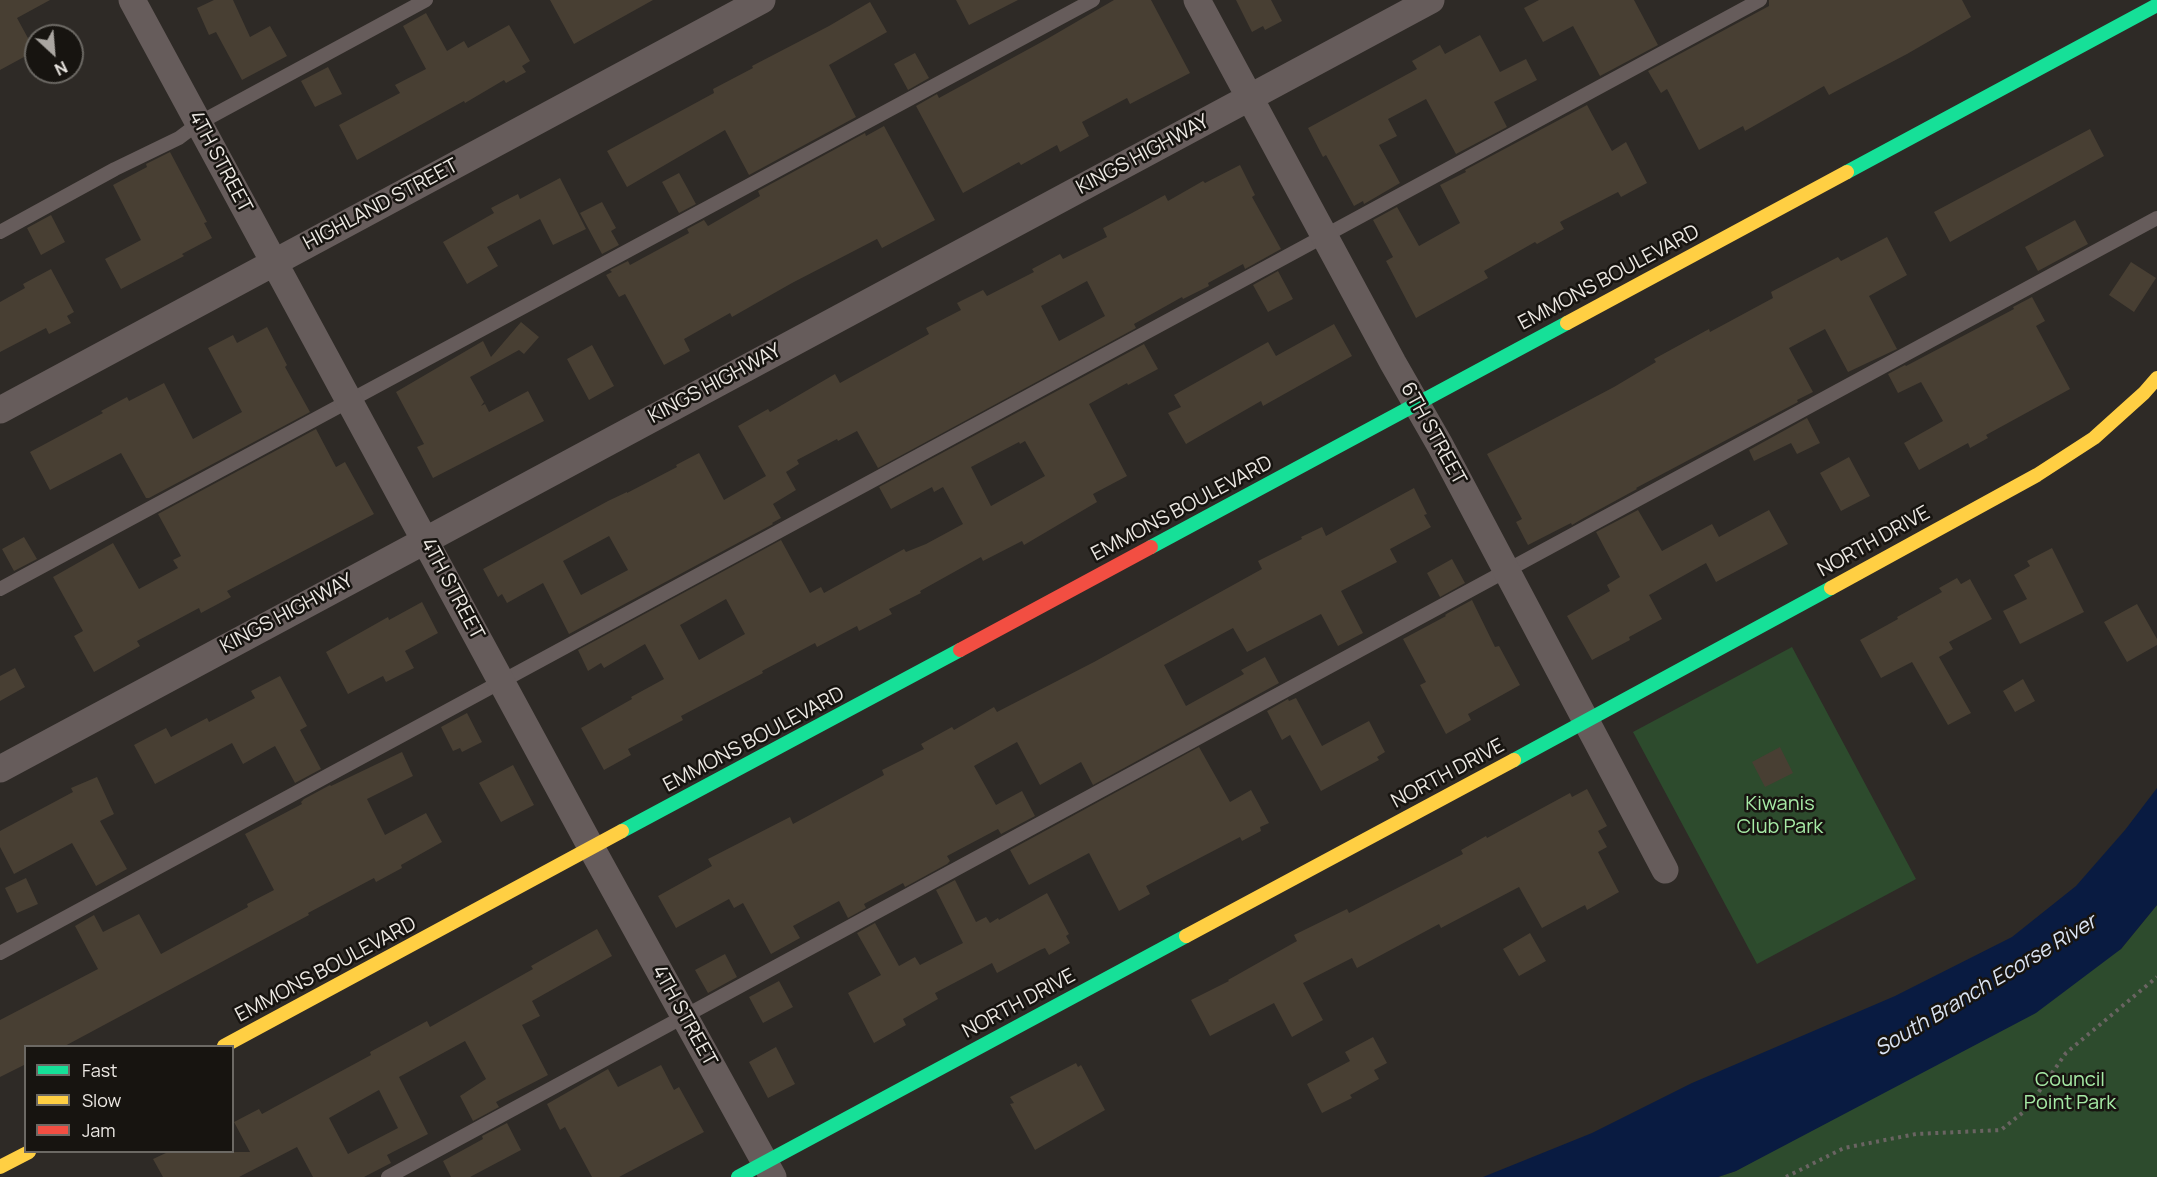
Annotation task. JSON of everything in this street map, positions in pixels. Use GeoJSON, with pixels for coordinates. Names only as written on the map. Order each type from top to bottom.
{"type":"FeatureCollection","features":[{"type":"Feature","properties":{"kind":"street","name":"4TH STREET"},"geometry":{"type":"LineString","coordinates":[[132,0],[592,849],[769,1170]]}},
{"type":"Feature","properties":{"kind":"street","name":"HIGHLAND STREET"},"geometry":{"type":"LineString","coordinates":[[0,410],[762,0]]}},
{"type":"Feature","properties":{"kind":"street","name":"6TH STREET"},"geometry":{"type":"LineString","coordinates":[[1197,0],[1507,570],[1665,870]]}},
{"type":"Feature","properties":{"kind":"street","name":"KINGS HIGHWAY"},"geometry":{"type":"LineString","coordinates":[[0,769],[1431,0]]}},
{"type":"Feature","properties":{"kind":"street","name":"EMMONS BOULEVARD"},"geometry":{"type":"LineString","coordinates":[[228,1045],[2157,5]]}},
{"type":"Feature","properties":{"kind":"street","name":"NORTH DRIVE"},"geometry":{"type":"LineString","coordinates":[[738,1177],[769,1170],[2063,459],[2094,438],[2144,393],[2157,378]]}},
{"type":"Feature","properties":{"kind":"street"},"geometry":{"type":"LineString","coordinates":[[0,1167],[27,1153]]}},
{"type":"Feature","properties":{"kind":"lane"},"geometry":{"type":"LineString","coordinates":[[0,232],[115,169],[179,138],[199,123],[426,0]]}},
{"type":"Feature","properties":{"kind":"lane"},"geometry":{"type":"LineString","coordinates":[[0,589],[1093,0]]}},
{"type":"Feature","properties":{"kind":"lane"},"geometry":{"type":"LineString","coordinates":[[0,953],[1760,0]]}},
{"type":"Feature","properties":{"kind":"lane"},"geometry":{"type":"LineString","coordinates":[[387,1177],[2157,218]]}},
{"type":"Feature","properties":{"kind":"path"},"geometry":{"type":"LineString","coordinates":[[1785,1177],[1844,1148],[1916,1134],[2001,1130],[2026,1110],[2066,1053],[2157,977]]}},
{"type":"Feature","properties":{"kind":"green space","name":"Kiwanis Club Park"},"geometry":{"type":"Polygon","coordinates":[[[1792,647],[1916,879],[1757,964],[1633,732],[1792,647]]]}},
{"type":"Feature","properties":{"kind":"green space","name":"Council Point Park"},"geometry":{"type":"Polygon","coordinates":[[[2157,905],[2157,1177],[1718,1177],[1736,1171],[2121,949],[2157,905]]]}},
{"type":"Feature","properties":{"kind":"water","name":"South Branch Ecorse River"},"geometry":{"type":"Polygon","coordinates":[[[2157,788],[2157,905],[2121,949],[2036,1013],[1736,1171],[1718,1177],[1483,1177],[1592,1133],[1692,1083],[1895,996],[2012,937],[2076,886],[2125,830],[2157,788]]]}},
{"type":"Feature","properties":{"kind":"building"},"geometry":{"type":"Polygon","coordinates":[[[0,0],[50,0],[17,18],[24,31],[24,57],[0,70],[0,0]]]}},
{"type":"Feature","properties":{"kind":"building"},"geometry":{"type":"Polygon","coordinates":[[[214,0],[233,0],[250,37],[270,26],[287,56],[242,80],[216,32],[209,35],[197,8],[214,0]]]}},
{"type":"Feature","properties":{"kind":"building"},"geometry":{"type":"Polygon","coordinates":[[[550,0],[653,0],[574,44],[550,0]]]}},
{"type":"Feature","properties":{"kind":"building"},"geometry":{"type":"Polygon","coordinates":[[[956,0],[1018,0],[969,25],[956,0]]]}},
{"type":"Feature","properties":{"kind":"building"},"geometry":{"type":"Polygon","coordinates":[[[1114,0],[1151,0],[1190,73],[1130,104],[1127,98],[1082,122],[1089,136],[1060,152],[1057,145],[1021,165],[1019,162],[963,193],[916,106],[937,94],[939,98],[1114,0]]]}},
{"type":"Feature","properties":{"kind":"building"},"geometry":{"type":"Polygon","coordinates":[[[1236,0],[1271,0],[1282,21],[1265,30],[1263,26],[1252,32],[1236,0]]]}},
{"type":"Feature","properties":{"kind":"building"},"geometry":{"type":"Polygon","coordinates":[[[1539,0],[1634,0],[1658,45],[1600,76],[1573,26],[1543,42],[1524,8],[1539,0]]]}},
{"type":"Feature","properties":{"kind":"building"},"geometry":{"type":"Polygon","coordinates":[[[1769,0],[1962,0],[1971,17],[1829,95],[1824,86],[1745,131],[1743,126],[1699,150],[1667,89],[1661,93],[1648,71],[1769,6],[1769,0]]]}},
{"type":"Feature","properties":{"kind":"building"},"geometry":{"type":"Polygon","coordinates":[[[870,2],[887,32],[829,65],[856,117],[749,175],[725,130],[627,187],[607,151],[714,93],[713,89],[753,68],[752,66],[870,2]]]}},
{"type":"Feature","properties":{"kind":"building"},"geometry":{"type":"Polygon","coordinates":[[[426,13],[447,51],[464,41],[468,48],[509,25],[530,61],[522,66],[526,72],[506,83],[504,80],[357,160],[339,125],[400,93],[395,85],[426,69],[403,26],[426,13]]]}},
{"type":"Feature","properties":{"kind":"building"},"geometry":{"type":"Polygon","coordinates":[[[1480,35],[1500,72],[1526,59],[1537,80],[1494,102],[1507,127],[1456,154],[1426,99],[1388,119],[1397,136],[1379,145],[1400,183],[1364,204],[1363,201],[1354,206],[1326,155],[1323,157],[1308,128],[1417,69],[1412,61],[1440,45],[1445,54],[1480,35]]]}},
{"type":"Feature","properties":{"kind":"building"},"geometry":{"type":"Polygon","coordinates":[[[915,53],[929,78],[908,90],[894,64],[915,53]]]}},
{"type":"Feature","properties":{"kind":"building"},"geometry":{"type":"Polygon","coordinates":[[[328,67],[342,94],[315,107],[301,81],[328,67]]]}},
{"type":"Feature","properties":{"kind":"building"},"geometry":{"type":"Polygon","coordinates":[[[1587,105],[1612,151],[1626,142],[1647,183],[1621,197],[1618,192],[1560,222],[1564,229],[1537,244],[1535,242],[1484,271],[1488,278],[1416,318],[1386,261],[1393,257],[1373,220],[1397,207],[1419,246],[1460,223],[1440,185],[1587,105]]]}},
{"type":"Feature","properties":{"kind":"building"},"geometry":{"type":"Polygon","coordinates":[[[884,126],[935,220],[882,248],[877,239],[732,317],[730,313],[684,339],[690,351],[664,365],[625,294],[619,297],[606,275],[612,272],[610,270],[628,261],[630,265],[689,233],[687,229],[704,220],[708,226],[760,196],[758,191],[865,133],[866,136],[884,126]]]}},
{"type":"Feature","properties":{"kind":"building"},"geometry":{"type":"Polygon","coordinates":[[[2090,129],[2104,156],[1950,242],[1934,212],[2090,129]]]}},
{"type":"Feature","properties":{"kind":"building"},"geometry":{"type":"Polygon","coordinates":[[[170,152],[207,222],[204,223],[212,238],[182,254],[184,256],[121,289],[105,259],[141,240],[113,185],[170,152]]]}},
{"type":"Feature","properties":{"kind":"building"},"geometry":{"type":"Polygon","coordinates":[[[1240,165],[1255,195],[1252,197],[1281,249],[1245,269],[1243,264],[1208,283],[1209,286],[1183,299],[1182,297],[1134,324],[1136,328],[878,468],[857,431],[797,460],[799,464],[786,472],[796,490],[773,504],[781,518],[569,634],[543,583],[507,603],[502,594],[498,597],[483,569],[608,501],[677,467],[676,465],[699,453],[724,500],[766,476],[738,426],[768,409],[770,412],[835,374],[840,383],[929,334],[926,328],[961,310],[957,303],[983,290],[987,296],[1034,272],[1032,269],[1060,254],[1063,259],[1107,237],[1103,228],[1165,195],[1168,201],[1203,181],[1205,183],[1240,165]],[[1087,281],[1041,306],[1059,341],[1105,316],[1087,281]],[[609,536],[563,561],[581,595],[628,570],[609,536]]]}},
{"type":"Feature","properties":{"kind":"building"},"geometry":{"type":"Polygon","coordinates":[[[679,173],[696,204],[679,213],[662,182],[679,173]]]}},
{"type":"Feature","properties":{"kind":"building"},"geometry":{"type":"Polygon","coordinates":[[[560,178],[586,229],[553,245],[540,219],[487,247],[498,266],[467,284],[443,242],[494,213],[491,208],[518,194],[520,199],[560,178]]]}},
{"type":"Feature","properties":{"kind":"building"},"geometry":{"type":"Polygon","coordinates":[[[602,202],[616,228],[611,231],[619,245],[602,254],[580,213],[602,202]]]}},
{"type":"Feature","properties":{"kind":"building"},"geometry":{"type":"Polygon","coordinates":[[[51,215],[65,242],[41,255],[27,228],[51,215]]]}},
{"type":"Feature","properties":{"kind":"building"},"geometry":{"type":"Polygon","coordinates":[[[2075,220],[2088,244],[2038,271],[2025,247],[2075,220]]]}},
{"type":"Feature","properties":{"kind":"building"},"geometry":{"type":"Polygon","coordinates":[[[1887,237],[1907,275],[1869,296],[1897,349],[1848,372],[1825,329],[1789,348],[1813,392],[1572,525],[1571,523],[1528,545],[1516,522],[1522,519],[1487,454],[1614,387],[1656,362],[1654,359],[1709,329],[1710,332],[1773,298],[1771,292],[1838,257],[1841,261],[1887,237]]]}},
{"type":"Feature","properties":{"kind":"building"},"geometry":{"type":"Polygon","coordinates":[[[2131,262],[2156,278],[2134,312],[2109,295],[2131,262]]]}},
{"type":"Feature","properties":{"kind":"building"},"geometry":{"type":"Polygon","coordinates":[[[51,269],[74,312],[67,316],[71,323],[49,334],[46,328],[0,352],[0,302],[25,288],[23,284],[51,269]]]}},
{"type":"Feature","properties":{"kind":"building"},"geometry":{"type":"Polygon","coordinates":[[[1278,271],[1293,299],[1268,312],[1253,285],[1278,271]]]}},
{"type":"Feature","properties":{"kind":"building"},"geometry":{"type":"Polygon","coordinates":[[[2032,297],[2045,321],[2036,326],[2070,389],[1986,435],[1988,438],[1970,448],[1968,443],[1919,470],[1904,443],[1943,421],[1921,382],[1898,393],[1888,374],[2014,309],[2013,307],[2032,297]]]}},
{"type":"Feature","properties":{"kind":"building"},"geometry":{"type":"Polygon","coordinates":[[[521,322],[539,337],[524,354],[519,350],[470,377],[484,402],[481,406],[485,404],[489,412],[528,391],[544,421],[433,478],[417,447],[424,444],[396,392],[483,341],[491,357],[521,322]]]}},
{"type":"Feature","properties":{"kind":"building"},"geometry":{"type":"Polygon","coordinates":[[[1334,324],[1352,356],[1263,406],[1261,401],[1186,444],[1168,413],[1181,407],[1174,395],[1268,342],[1276,356],[1334,324]]]}},
{"type":"Feature","properties":{"kind":"building"},"geometry":{"type":"Polygon","coordinates":[[[267,327],[287,365],[285,367],[310,412],[149,498],[146,498],[121,453],[50,490],[30,452],[103,413],[101,411],[127,397],[129,401],[164,383],[193,439],[242,412],[208,348],[233,335],[237,343],[267,327]]]}},
{"type":"Feature","properties":{"kind":"building"},"geometry":{"type":"Polygon","coordinates":[[[1144,344],[1158,369],[1089,404],[1127,476],[1093,494],[1097,502],[1024,545],[1022,541],[983,561],[981,557],[920,591],[921,593],[889,609],[892,614],[859,631],[857,626],[817,647],[815,643],[762,671],[763,673],[681,716],[683,720],[628,749],[631,755],[604,770],[581,728],[664,679],[645,644],[604,668],[601,663],[588,671],[578,650],[781,540],[810,593],[821,587],[824,593],[904,549],[906,552],[926,544],[963,524],[943,487],[934,492],[932,487],[891,509],[879,487],[1144,344]],[[1025,441],[971,467],[991,506],[1045,476],[1025,441]],[[726,599],[680,625],[699,660],[745,634],[726,599]]]}},
{"type":"Feature","properties":{"kind":"building"},"geometry":{"type":"Polygon","coordinates":[[[592,345],[614,386],[589,400],[567,359],[592,345]]]}},
{"type":"Feature","properties":{"kind":"building"},"geometry":{"type":"Polygon","coordinates":[[[1807,418],[1820,443],[1797,454],[1791,443],[1754,461],[1749,450],[1807,418]]]}},
{"type":"Feature","properties":{"kind":"building"},"geometry":{"type":"Polygon","coordinates":[[[316,429],[336,467],[345,462],[374,514],[227,591],[231,597],[201,613],[199,608],[137,641],[140,646],[94,672],[74,636],[83,631],[53,577],[113,543],[139,589],[178,568],[173,560],[181,556],[158,514],[316,429]]]}},
{"type":"Feature","properties":{"kind":"building"},"geometry":{"type":"Polygon","coordinates":[[[1849,457],[1870,496],[1841,511],[1820,473],[1849,457]]]}},
{"type":"Feature","properties":{"kind":"building"},"geometry":{"type":"Polygon","coordinates":[[[1414,488],[1431,527],[1390,549],[1397,562],[1341,591],[1363,633],[1338,646],[1321,614],[1247,652],[1233,628],[1164,665],[1186,706],[1244,674],[1241,670],[1265,657],[1279,683],[1093,785],[1081,762],[1040,785],[1017,742],[974,766],[996,805],[1022,791],[1035,816],[1001,834],[998,829],[947,856],[950,861],[947,864],[905,887],[903,883],[864,904],[866,908],[848,918],[839,901],[793,926],[800,938],[771,954],[743,903],[734,908],[729,899],[676,928],[658,896],[712,866],[708,859],[790,817],[793,824],[884,775],[882,770],[924,749],[921,744],[952,727],[954,730],[994,707],[997,712],[1094,662],[1262,569],[1258,561],[1302,539],[1301,537],[1322,527],[1326,536],[1414,488]]]}},
{"type":"Feature","properties":{"kind":"building"},"geometry":{"type":"Polygon","coordinates":[[[1638,510],[1662,551],[1712,524],[1719,537],[1769,510],[1788,544],[1716,582],[1706,563],[1649,595],[1662,619],[1629,637],[1630,640],[1592,660],[1567,616],[1610,591],[1607,585],[1620,577],[1596,532],[1638,510]]]}},
{"type":"Feature","properties":{"kind":"building"},"geometry":{"type":"Polygon","coordinates":[[[24,537],[37,559],[14,571],[2,549],[24,537]]]}},
{"type":"Feature","properties":{"kind":"building"},"geometry":{"type":"Polygon","coordinates":[[[2052,548],[2084,612],[2020,644],[2003,611],[2027,599],[2014,575],[2030,566],[2027,561],[2052,548]]]}},
{"type":"Feature","properties":{"kind":"building"},"geometry":{"type":"Polygon","coordinates":[[[1452,559],[1465,583],[1440,597],[1427,573],[1452,559]]]}},
{"type":"Feature","properties":{"kind":"building"},"geometry":{"type":"Polygon","coordinates":[[[1957,578],[1961,584],[1970,579],[1992,619],[1949,642],[1953,649],[1939,657],[1971,713],[1948,725],[1912,662],[1881,678],[1860,640],[1942,592],[1939,588],[1957,578]]]}},
{"type":"Feature","properties":{"kind":"building"},"geometry":{"type":"Polygon","coordinates":[[[1472,600],[1495,647],[1499,646],[1520,685],[1468,714],[1471,720],[1446,734],[1420,685],[1426,682],[1403,639],[1472,600]]]}},
{"type":"Feature","properties":{"kind":"building"},"geometry":{"type":"Polygon","coordinates":[[[422,602],[438,633],[405,651],[414,668],[386,682],[383,676],[348,694],[326,652],[388,617],[389,620],[422,602]]]}},
{"type":"Feature","properties":{"kind":"building"},"geometry":{"type":"Polygon","coordinates":[[[2137,604],[2157,639],[2157,645],[2127,662],[2104,622],[2137,604]]]}},
{"type":"Feature","properties":{"kind":"building"},"geometry":{"type":"Polygon","coordinates":[[[15,668],[25,687],[0,701],[0,676],[15,668]]]}},
{"type":"Feature","properties":{"kind":"building"},"geometry":{"type":"Polygon","coordinates":[[[280,676],[307,726],[300,730],[321,769],[295,783],[275,746],[243,764],[232,743],[155,784],[134,745],[166,728],[171,737],[207,718],[209,722],[255,698],[251,691],[280,676]]]}},
{"type":"Feature","properties":{"kind":"building"},"geometry":{"type":"Polygon","coordinates":[[[2023,679],[2035,701],[2015,712],[2003,691],[2023,679]]]}},
{"type":"Feature","properties":{"kind":"building"},"geometry":{"type":"Polygon","coordinates":[[[1296,698],[1322,746],[1369,721],[1385,752],[1377,757],[1379,760],[1321,791],[1290,735],[1282,740],[1267,711],[1288,699],[1289,701],[1296,698]]]}},
{"type":"Feature","properties":{"kind":"building"},"geometry":{"type":"Polygon","coordinates":[[[467,713],[482,742],[462,752],[460,748],[453,751],[441,727],[467,713]]]}},
{"type":"Feature","properties":{"kind":"building"},"geometry":{"type":"Polygon","coordinates":[[[1199,747],[1230,802],[1251,790],[1269,823],[1260,827],[1261,831],[1242,841],[1240,837],[1146,886],[1150,894],[1119,911],[1089,853],[1029,885],[1010,850],[1199,747]]]}},
{"type":"Feature","properties":{"kind":"building"},"geometry":{"type":"Polygon","coordinates":[[[1780,747],[1793,773],[1765,787],[1752,762],[1780,747]]]}},
{"type":"Feature","properties":{"kind":"building"},"geometry":{"type":"Polygon","coordinates":[[[402,752],[413,776],[367,799],[385,835],[426,813],[442,842],[401,865],[402,868],[376,882],[374,878],[67,1045],[24,1045],[24,1065],[0,1077],[0,1020],[98,969],[75,926],[94,915],[103,932],[139,914],[161,954],[248,907],[247,904],[274,890],[245,834],[302,804],[304,799],[402,752]]]}},
{"type":"Feature","properties":{"kind":"building"},"geometry":{"type":"Polygon","coordinates":[[[513,765],[534,805],[501,822],[479,783],[513,765]]]}},
{"type":"Feature","properties":{"kind":"building"},"geometry":{"type":"Polygon","coordinates":[[[97,777],[114,814],[100,821],[127,869],[96,886],[72,843],[14,874],[0,847],[0,831],[73,792],[71,788],[97,777]]]}},
{"type":"Feature","properties":{"kind":"building"},"geometry":{"type":"Polygon","coordinates":[[[1587,789],[1607,826],[1598,831],[1607,847],[1598,852],[1619,892],[1587,910],[1585,905],[1542,928],[1519,887],[1441,928],[1439,924],[1357,968],[1352,958],[1303,983],[1323,1020],[1292,1037],[1274,1003],[1210,1036],[1191,1000],[1229,981],[1297,941],[1294,935],[1347,909],[1349,913],[1463,854],[1461,850],[1486,836],[1487,838],[1570,793],[1572,797],[1587,789]]]}},
{"type":"Feature","properties":{"kind":"building"},"geometry":{"type":"Polygon","coordinates":[[[26,878],[38,904],[17,913],[5,888],[26,878]]]}},
{"type":"Feature","properties":{"kind":"building"},"geometry":{"type":"Polygon","coordinates":[[[955,880],[976,922],[986,917],[990,923],[998,918],[999,920],[1047,893],[1069,934],[1066,936],[1070,943],[1049,955],[1045,948],[1040,950],[997,973],[992,963],[935,993],[938,999],[903,1019],[906,1025],[874,1043],[848,993],[881,975],[857,933],[875,923],[899,966],[915,957],[920,965],[963,943],[936,890],[955,880]]]}},
{"type":"Feature","properties":{"kind":"building"},"geometry":{"type":"Polygon","coordinates":[[[597,929],[612,956],[532,1001],[540,1016],[522,1025],[548,1075],[496,1102],[499,1107],[473,1121],[460,1096],[486,1079],[465,1041],[399,1077],[428,1134],[387,1155],[391,1163],[364,1177],[313,1177],[297,1147],[239,1177],[163,1177],[153,1159],[166,1153],[250,1152],[234,1122],[259,1109],[262,1114],[371,1055],[370,1052],[427,1021],[430,1027],[533,969],[531,966],[597,929]],[[379,1090],[329,1118],[348,1154],[398,1128],[379,1090]]]}},
{"type":"Feature","properties":{"kind":"building"},"geometry":{"type":"Polygon","coordinates":[[[1530,933],[1546,961],[1519,976],[1503,949],[1530,933]]]}},
{"type":"Feature","properties":{"kind":"building"},"geometry":{"type":"Polygon","coordinates":[[[725,954],[737,977],[708,993],[695,970],[725,954]]]}},
{"type":"Feature","properties":{"kind":"building"},"geometry":{"type":"Polygon","coordinates":[[[779,981],[793,1007],[763,1023],[749,997],[779,981]]]}},
{"type":"Feature","properties":{"kind":"building"},"geometry":{"type":"Polygon","coordinates":[[[1373,1037],[1387,1063],[1374,1070],[1379,1079],[1350,1095],[1352,1098],[1322,1113],[1307,1084],[1350,1061],[1345,1052],[1373,1037]]]}},
{"type":"Feature","properties":{"kind":"building"},"geometry":{"type":"Polygon","coordinates":[[[776,1047],[795,1084],[768,1098],[749,1062],[776,1047]]]}},
{"type":"Feature","properties":{"kind":"building"},"geometry":{"type":"Polygon","coordinates":[[[1076,1063],[1078,1067],[1081,1065],[1105,1110],[1035,1150],[1010,1104],[1014,1103],[1010,1097],[1076,1063]]]}},
{"type":"Feature","properties":{"kind":"building"},"geometry":{"type":"Polygon","coordinates":[[[661,1065],[674,1090],[679,1087],[704,1132],[619,1177],[592,1177],[565,1127],[560,1130],[547,1104],[608,1069],[618,1087],[661,1065]]]}},
{"type":"Feature","properties":{"kind":"building"},"geometry":{"type":"Polygon","coordinates":[[[507,1123],[521,1150],[470,1177],[451,1177],[443,1161],[507,1123]]]}},
{"type":"Feature","properties":{"kind":"traffic: fast"},"geometry":{"type":"LineString","coordinates":[[1847,172],[2157,5]]}},
{"type":"Feature","properties":{"kind":"traffic: fast"},"geometry":{"type":"LineString","coordinates":[[1151,547],[1567,323]]}},
{"type":"Feature","properties":{"kind":"traffic: fast"},"geometry":{"type":"LineString","coordinates":[[1514,760],[1831,588]]}},
{"type":"Feature","properties":{"kind":"traffic: fast"},"geometry":{"type":"LineString","coordinates":[[622,831],[960,650]]}},
{"type":"Feature","properties":{"kind":"traffic: fast"},"geometry":{"type":"LineString","coordinates":[[738,1177],[1186,936]]}},
{"type":"Feature","properties":{"kind":"traffic: slow"},"geometry":{"type":"LineString","coordinates":[[1567,323],[1847,172]]}},
{"type":"Feature","properties":{"kind":"traffic: slow"},"geometry":{"type":"LineString","coordinates":[[1831,588],[2037,475],[2094,438],[2144,393],[2157,378]]}},
{"type":"Feature","properties":{"kind":"traffic: slow"},"geometry":{"type":"LineString","coordinates":[[1186,936],[1514,760]]}},
{"type":"Feature","properties":{"kind":"traffic: slow"},"geometry":{"type":"LineString","coordinates":[[226,1045],[622,831]]}},
{"type":"Feature","properties":{"kind":"traffic: slow"},"geometry":{"type":"LineString","coordinates":[[0,1167],[27,1153]]}},
{"type":"Feature","properties":{"kind":"traffic: jam"},"geometry":{"type":"LineString","coordinates":[[960,650],[1151,547]]}}]}
